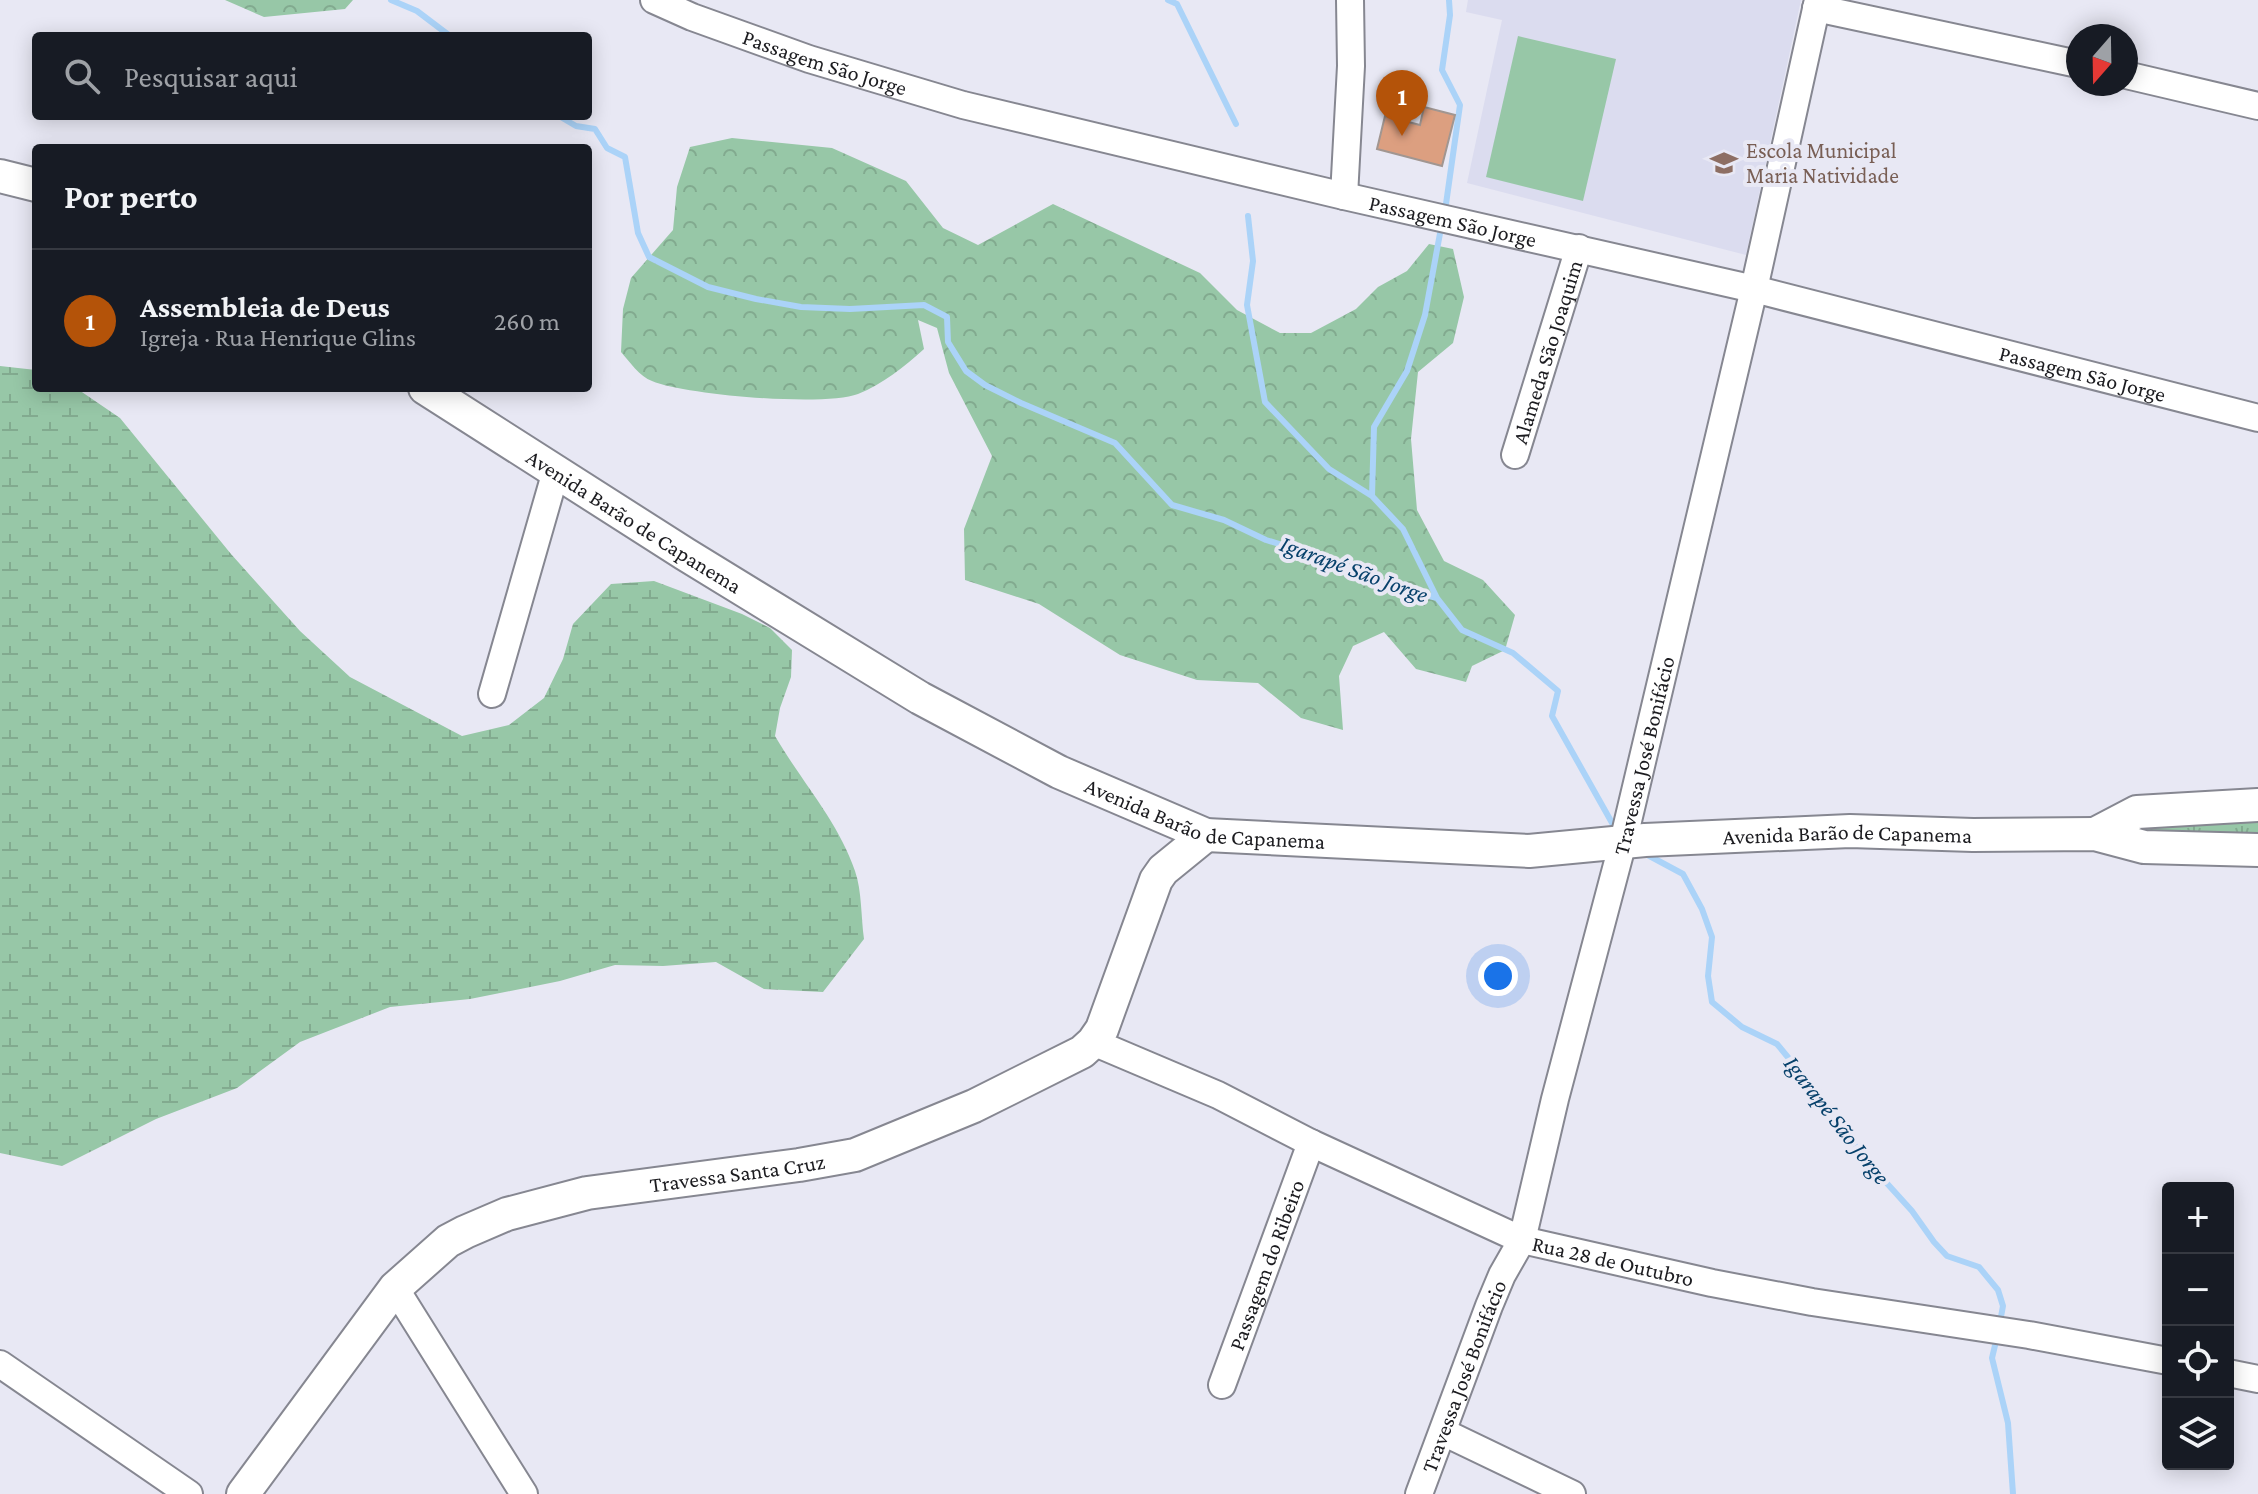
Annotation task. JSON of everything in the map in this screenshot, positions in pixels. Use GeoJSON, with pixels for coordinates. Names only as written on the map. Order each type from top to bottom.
{"type":"FeatureCollection","features":[{"type":"Feature","properties":{"kind":"street","name":"Passagem São Jorge"},"geometry":{"type":"LineString","coordinates":[[654,0],[809,59],[963,105],[1754,289],[2258,418]]}},
{"type":"Feature","properties":{"kind":"street"},"geometry":{"type":"LineString","coordinates":[[1344,196],[1351,66],[1350,0]]}},
{"type":"Feature","properties":{"kind":"street"},"geometry":{"type":"LineString","coordinates":[[1817,4],[2066,61]]}},
{"type":"Feature","properties":{"kind":"street","name":"Travessa José Bonifácio"},"geometry":{"type":"LineString","coordinates":[[1419,1494],[1489,1306],[1522,1240],[1555,1099],[1623,842],[1754,289],[1817,4]]}},
{"type":"Feature","properties":{"kind":"street"},"geometry":{"type":"LineString","coordinates":[[2138,78],[2258,106]]}},
{"type":"Feature","properties":{"kind":"street"},"geometry":{"type":"LineString","coordinates":[[0,176],[32,184]]}},
{"type":"Feature","properties":{"kind":"street","name":"Alameda São Joaquim"},"geometry":{"type":"LineString","coordinates":[[1515,455],[1579,248]]}},
{"type":"Feature","properties":{"kind":"street","name":"Avenida Barão de Capanema"},"geometry":{"type":"LineString","coordinates":[[431,392],[685,554],[920,698],[1059,772],[1206,835],[1529,851],[1623,842],[1850,831],[1973,835],[2095,834],[2144,847],[2258,850]]}},
{"type":"Feature","properties":{"kind":"street"},"geometry":{"type":"LineString","coordinates":[[492,694],[556,471]]}},
{"type":"Feature","properties":{"kind":"street","name":"Avenida Barão de Capanema"},"geometry":{"type":"LineString","coordinates":[[2095,834],[2137,812],[2258,805]]}},
{"type":"Feature","properties":{"kind":"street","name":"Travessa Santa Cruz"},"geometry":{"type":"LineString","coordinates":[[243,1494],[395,1288],[448,1241],[486,1221],[587,1193],[855,1155],[974,1106],[1082,1052],[1093,1042],[1108,1017],[1151,890],[1163,870],[1206,835]]}},
{"type":"Feature","properties":{"kind":"street","name":"Rua 28 de Outubro"},"geometry":{"type":"LineString","coordinates":[[1093,1042],[1218,1095],[1311,1143],[1522,1240],[1812,1302],[2029,1335],[2162,1360]]}},
{"type":"Feature","properties":{"kind":"street","name":"Passagem do Ribeiro"},"geometry":{"type":"LineString","coordinates":[[1222,1385],[1311,1143]]}},
{"type":"Feature","properties":{"kind":"street"},"geometry":{"type":"LineString","coordinates":[[395,1288],[524,1494]]}},
{"type":"Feature","properties":{"kind":"street"},"geometry":{"type":"LineString","coordinates":[[0,1364],[189,1494]]}},
{"type":"Feature","properties":{"kind":"street"},"geometry":{"type":"LineString","coordinates":[[2234,1374],[2258,1379]]}},
{"type":"Feature","properties":{"kind":"street"},"geometry":{"type":"LineString","coordinates":[[1443,1432],[1572,1494]]}},
{"type":"Feature","properties":{"kind":"shaded area"},"geometry":{"type":"Polygon","coordinates":[[[1468,0],[1801,0],[1746,255],[1467,183],[1502,20],[1466,12],[1468,0]]]}},
{"type":"Feature","properties":{"kind":"green space"},"geometry":{"type":"Polygon","coordinates":[[[225,0],[353,0],[345,9],[264,17],[225,0]]]}},
{"type":"Feature","properties":{"kind":"green space"},"geometry":{"type":"Polygon","coordinates":[[[1518,36],[1616,59],[1583,201],[1486,177],[1518,36]]]}},
{"type":"Feature","properties":{"kind":"green space"},"geometry":{"type":"Polygon","coordinates":[[[732,138],[832,148],[906,181],[943,228],[978,245],[1053,204],[1200,273],[1237,310],[1280,333],[1311,333],[1356,309],[1378,287],[1407,271],[1429,244],[1453,249],[1464,297],[1453,343],[1418,372],[1411,439],[1417,510],[1444,561],[1483,580],[1515,615],[1505,650],[1472,666],[1466,682],[1416,669],[1384,632],[1353,646],[1339,676],[1343,730],[1301,718],[1258,683],[1197,680],[1120,655],[1039,604],[965,580],[964,529],[992,456],[949,373],[937,328],[918,320],[924,349],[876,385],[841,398],[723,395],[669,386],[648,379],[621,352],[623,309],[631,278],[673,230],[677,187],[690,147],[732,138]]]}},
{"type":"Feature","properties":{"kind":"green space"},"geometry":{"type":"Polygon","coordinates":[[[0,366],[32,370],[32,392],[82,392],[120,418],[231,554],[300,631],[350,677],[462,736],[509,725],[544,698],[563,659],[573,624],[611,584],[654,581],[742,614],[770,628],[792,650],[791,677],[780,708],[775,736],[829,818],[848,853],[859,887],[864,939],[823,992],[764,989],[716,962],[663,966],[615,965],[560,981],[470,999],[390,1007],[300,1042],[237,1088],[156,1119],[62,1166],[0,1153],[0,366]]]}},
{"type":"Feature","properties":{"kind":"green space"},"geometry":{"type":"Polygon","coordinates":[[[2258,819],[2258,837],[2144,834],[2138,828],[2145,824],[2258,819]]]}},
{"type":"Feature","properties":{"kind":"building"},"geometry":{"type":"Polygon","coordinates":[[[1424,107],[1455,115],[1442,166],[1377,149],[1385,116],[1420,125],[1424,107]]]}},
{"type":"Feature","properties":{"kind":"waterway","name":"Igarapé São Jorge"},"geometry":{"type":"LineString","coordinates":[[391,0],[417,11],[445,32]]}},
{"type":"Feature","properties":{"kind":"waterway"},"geometry":{"type":"LineString","coordinates":[[1168,0],[1177,4],[1236,124]]}},
{"type":"Feature","properties":{"kind":"waterway"},"geometry":{"type":"LineString","coordinates":[[1446,204],[1460,105],[1442,70],[1450,15],[1449,0]]}},
{"type":"Feature","properties":{"kind":"waterway","name":"Igarapé São Jorge"},"geometry":{"type":"LineString","coordinates":[[566,120],[576,126],[595,129],[607,148],[625,157],[638,233],[649,257],[708,287],[801,307],[850,309],[924,305],[947,317],[948,342],[966,371],[985,385],[1021,403],[1115,443],[1172,505],[1224,520],[1266,540],[1312,554],[1378,582],[1437,598],[1462,630],[1513,653],[1558,691],[1552,716],[1616,830]]}},
{"type":"Feature","properties":{"kind":"waterway"},"geometry":{"type":"LineString","coordinates":[[1248,216],[1253,261],[1247,305],[1265,402],[1329,469],[1372,496]]}},
{"type":"Feature","properties":{"kind":"waterway"},"geometry":{"type":"LineString","coordinates":[[1437,598],[1403,529],[1372,496],[1374,427],[1407,371],[1425,315],[1441,228]]}},
{"type":"Feature","properties":{"kind":"waterway","name":"Igarapé São Jorge"},"geometry":{"type":"LineString","coordinates":[[1642,852],[1683,874],[1702,909],[1712,937],[1708,976],[1712,1002],[1742,1027],[1777,1044],[1864,1158],[1912,1211],[1934,1242],[1947,1256],[1979,1267],[1998,1290],[2003,1306],[2000,1322]]}},
{"type":"Feature","properties":{"kind":"waterway","name":"Igarapé São Jorge"},"geometry":{"type":"LineString","coordinates":[[1997,1337],[1992,1358],[2008,1423],[2013,1494]]}},
{"type":"Feature","properties":{"kind":"place","name":"Assembleia de Deus"},"geometry":{"type":"Point","coordinates":[1402,136]}},
{"type":"Feature","properties":{"kind":"place","name":"Escola Municipal Maria Natividade"},"geometry":{"type":"Point","coordinates":[1724,163]}}]}
